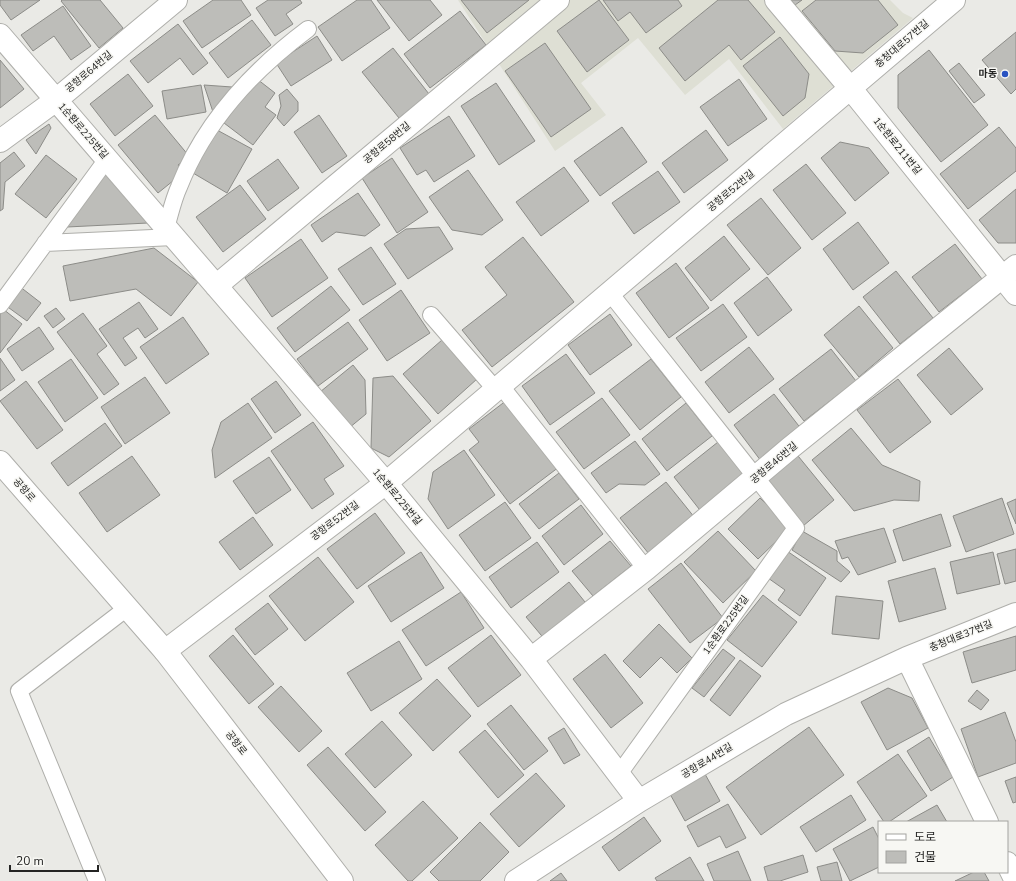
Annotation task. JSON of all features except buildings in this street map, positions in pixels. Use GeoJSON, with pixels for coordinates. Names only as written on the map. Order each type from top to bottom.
{"type":"FeatureCollection","features":[{"type":"Feature","properties":{"kind":"street","name":"공항로64번길"},"geometry":{"type":"LineString","coordinates":[[0,141],[56,100],[176,0]]}},
{"type":"Feature","properties":{"kind":"street","name":"공항로58번길"},"geometry":{"type":"LineString","coordinates":[[216,286],[558,0]]}},
{"type":"Feature","properties":{"kind":"street","name":"1순환로211번길"},"geometry":{"type":"LineString","coordinates":[[776,0],[1012,280]]}},
{"type":"Feature","properties":{"kind":"street","name":"충청대로57번길"},"geometry":{"type":"LineString","coordinates":[[851,88],[954,0]]}},
{"type":"Feature","properties":{"kind":"street","name":"1순환로225번길"},"geometry":{"type":"LineString","coordinates":[[0,35],[386,483],[531,659],[639,801]]}},
{"type":"Feature","properties":{"kind":"street","name":"공항로52번길"},"geometry":{"type":"LineString","coordinates":[[164,651],[386,483],[851,88]]}},
{"type":"Feature","properties":{"kind":"street","name":"공항로46번길"},"geometry":{"type":"LineString","coordinates":[[531,659],[646,569],[756,478],[1012,280]]}},
{"type":"Feature","properties":{"kind":"street","name":"공항로"},"geometry":{"type":"LineString","coordinates":[[0,462],[164,651],[342,881]]}},
{"type":"Feature","properties":{"kind":"street","name":"충청대로37번길"},"geometry":{"type":"LineString","coordinates":[[907,658],[1016,614]]}},
{"type":"Feature","properties":{"kind":"street","name":"공항로44번길"},"geometry":{"type":"LineString","coordinates":[[516,881],[639,801],[786,714],[907,658]]}},
{"type":"Feature","properties":{"kind":"street"},"geometry":{"type":"LineString","coordinates":[[907,658],[987,821]]}},
{"type":"Feature","properties":{"kind":"street"},"geometry":{"type":"LineString","coordinates":[[1008,865],[1016,881]]}},
{"type":"Feature","properties":{"kind":"lane"},"geometry":{"type":"LineString","coordinates":[[45,244],[170,233],[179,187],[204,137],[240,88],[280,49],[308,28]]}},
{"type":"Feature","properties":{"kind":"lane"},"geometry":{"type":"LineString","coordinates":[[0,305],[107,159]]}},
{"type":"Feature","properties":{"kind":"lane"},"geometry":{"type":"LineString","coordinates":[[610,293],[756,478]]}},
{"type":"Feature","properties":{"kind":"lane"},"geometry":{"type":"LineString","coordinates":[[431,315],[498,388],[646,569]]}},
{"type":"Feature","properties":{"kind":"lane","name":"1순환로225번길"},"geometry":{"type":"LineString","coordinates":[[619,774],[796,528],[756,478]]}},
{"type":"Feature","properties":{"kind":"lane"},"geometry":{"type":"LineString","coordinates":[[97,881],[19,691],[127,608]]}},
{"type":"Feature","properties":{"kind":"shaded area"},"geometry":{"type":"Polygon","coordinates":[[[458,0],[890,0],[903,13],[913,18],[783,129],[729,59],[685,95],[638,38],[581,83],[606,115],[555,151],[458,0]]]}},
{"type":"Feature","properties":{"kind":"place","name":"마동"},"geometry":{"type":"Point","coordinates":[1005,74]}}]}
